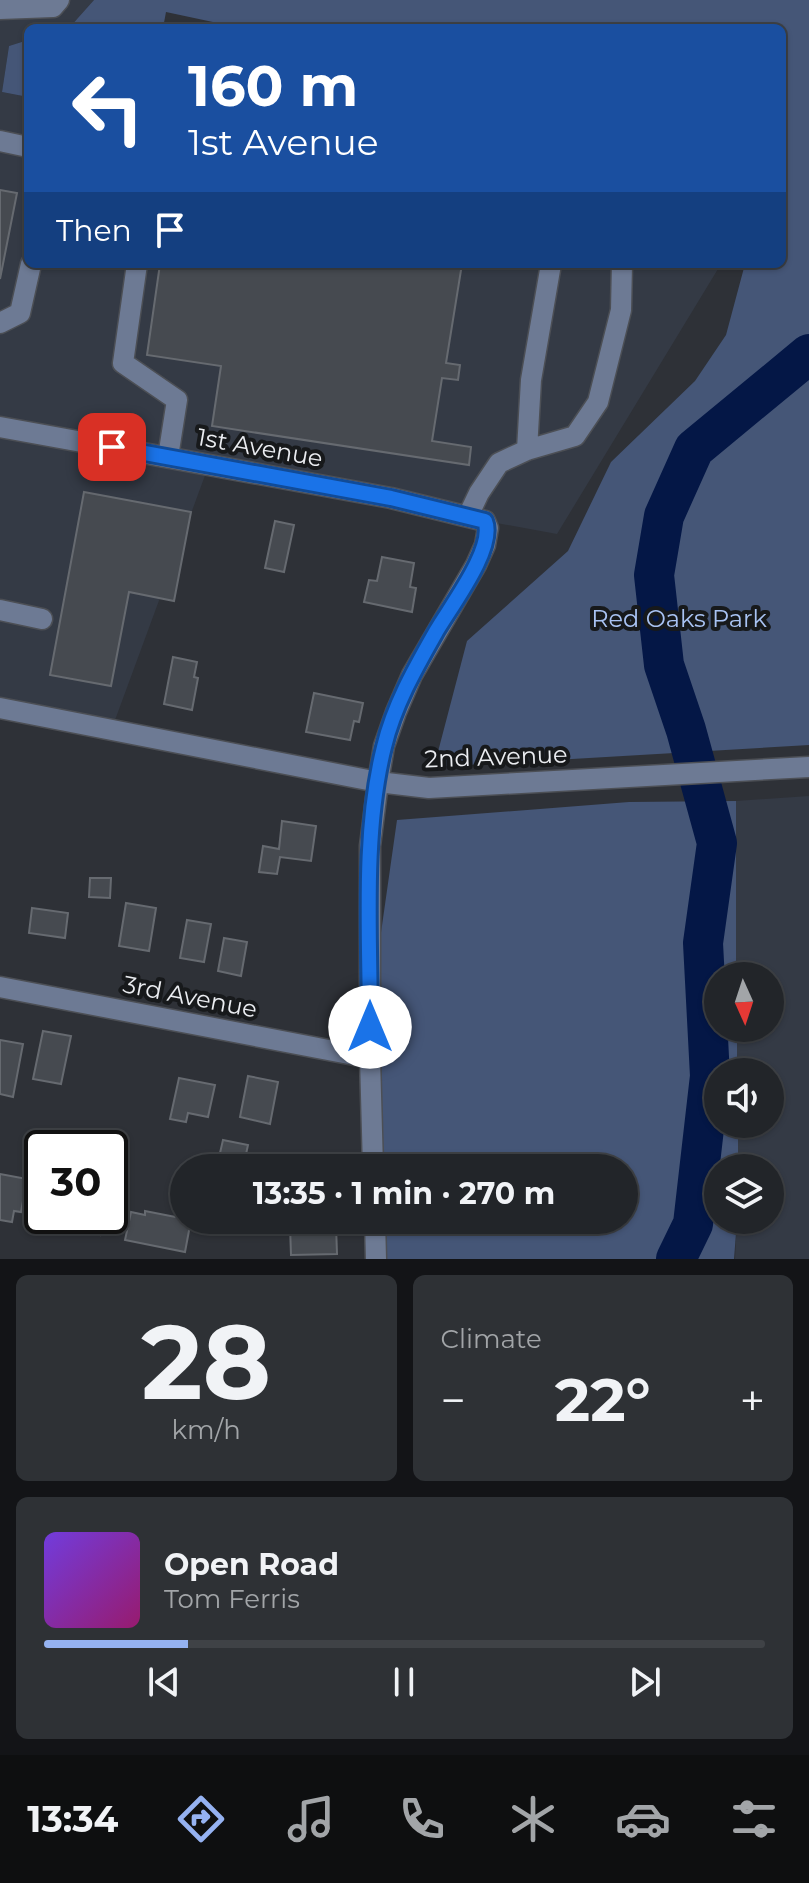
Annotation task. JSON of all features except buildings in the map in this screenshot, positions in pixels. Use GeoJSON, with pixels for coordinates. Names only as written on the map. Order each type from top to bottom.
{"type":"FeatureCollection","features":[{"type":"Feature","properties":{"kind":"street"},"geometry":{"type":"LineString","coordinates":[[0,9],[53,7],[59,0]]}},
{"type":"Feature","properties":{"kind":"street"},"geometry":{"type":"LineString","coordinates":[[0,141],[24,146]]}},
{"type":"Feature","properties":{"kind":"street"},"geometry":{"type":"LineString","coordinates":[[0,323],[20,313],[30,268]]}},
{"type":"Feature","properties":{"kind":"street"},"geometry":{"type":"LineString","coordinates":[[136,268],[123,363],[177,400],[168,457]]}},
{"type":"Feature","properties":{"kind":"street"},"geometry":{"type":"LineString","coordinates":[[527,450],[531,380],[550,268]]}},
{"type":"Feature","properties":{"kind":"street"},"geometry":{"type":"LineString","coordinates":[[373,1154],[370,846],[384,746],[412,675],[485,545],[488,528],[485,521],[468,516],[479,493],[499,463],[527,450],[575,436],[598,402],[621,310],[622,268]]}},
{"type":"Feature","properties":{"kind":"street","name":"1st Avenue"},"geometry":{"type":"LineString","coordinates":[[0,427],[391,498],[468,516]]}},
{"type":"Feature","properties":{"kind":"street"},"geometry":{"type":"LineString","coordinates":[[0,610],[42,619]]}},
{"type":"Feature","properties":{"kind":"street","name":"2nd Avenue"},"geometry":{"type":"LineString","coordinates":[[0,708],[378,782],[429,788],[809,767]]}},
{"type":"Feature","properties":{"kind":"street","name":"3rd Avenue"},"geometry":{"type":"LineString","coordinates":[[0,987],[370,1058]]}},
{"type":"Feature","properties":{"kind":"street"},"geometry":{"type":"LineString","coordinates":[[375,1234],[376,1259]]}},
{"type":"Feature","properties":{"kind":"shaded area"},"geometry":{"type":"Polygon","coordinates":[[[0,0],[94,0],[73,24],[24,24],[24,41],[9,46],[2,92],[24,96],[24,268],[719,268],[557,534],[207,470],[111,731],[0,710],[0,0]]]}},
{"type":"Feature","properties":{"kind":"shaded area"},"geometry":{"type":"Polygon","coordinates":[[[809,796],[809,1259],[735,1259],[736,1234],[784,1234],[784,1154],[738,1154],[738,1138],[784,1138],[784,1058],[737,1058],[737,1042],[784,1042],[784,962],[736,962],[736,801],[809,796]]]}},
{"type":"Feature","properties":{"kind":"green space","name":"Red Oaks Park"},"geometry":{"type":"Polygon","coordinates":[[[94,0],[809,0],[809,745],[434,767],[467,641],[568,551],[611,462],[695,381],[726,335],[744,268],[786,268],[786,24],[222,24],[166,12],[164,24],[73,24],[94,0]]]}},
{"type":"Feature","properties":{"kind":"green space"},"geometry":{"type":"Polygon","coordinates":[[[24,41],[24,96],[2,92],[9,46],[24,41]]]}},
{"type":"Feature","properties":{"kind":"green space"},"geometry":{"type":"Polygon","coordinates":[[[736,801],[736,962],[704,962],[704,1042],[737,1042],[737,1058],[704,1058],[704,1138],[738,1138],[738,1154],[704,1154],[704,1234],[736,1234],[734,1259],[370,1259],[371,1234],[638,1234],[638,1154],[375,1154],[371,1003],[397,820],[629,802],[736,801]]]}},
{"type":"Feature","properties":{"kind":"waterway"},"geometry":{"type":"LineString","coordinates":[[676,1259],[693,1224],[710,1076],[703,943],[717,843],[686,730],[664,665],[654,575],[664,516],[694,449],[809,354]]}},
{"type":"Feature","properties":{"kind":"route"},"geometry":{"type":"LineString","coordinates":[[112,447],[391,498],[485,521],[488,528],[485,545],[412,675],[384,746],[370,846],[370,1027]]}}]}
